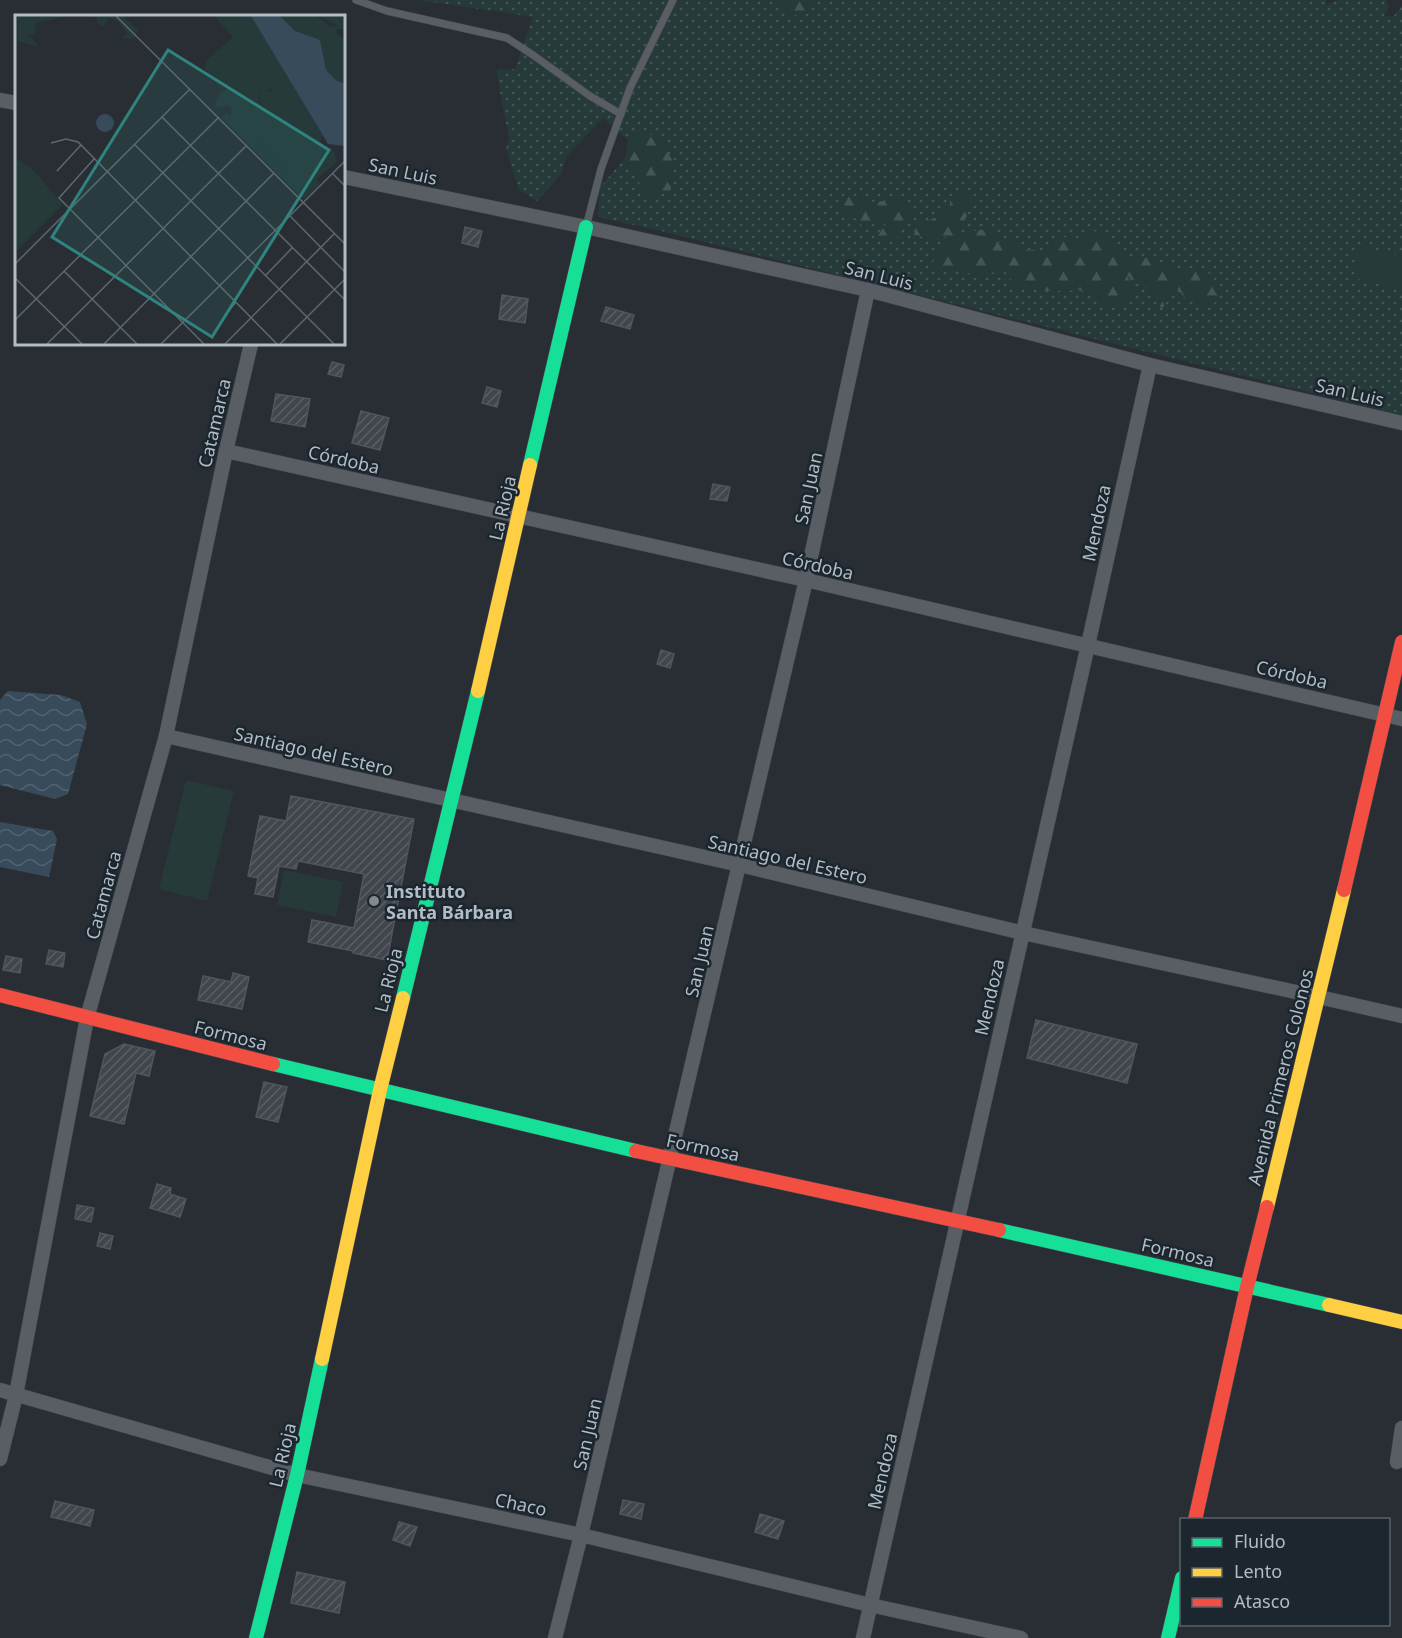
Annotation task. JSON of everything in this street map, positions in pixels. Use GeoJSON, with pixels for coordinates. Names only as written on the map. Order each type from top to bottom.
{"type":"FeatureCollection","features":[{"type":"Feature","properties":{"kind":"street"},"geometry":{"type":"LineString","coordinates":[[0,100],[15,103]]}},
{"type":"Feature","properties":{"kind":"street","name":"San Luis"},"geometry":{"type":"LineString","coordinates":[[345,177],[586,227],[868,291],[1150,364],[1402,423]]}},
{"type":"Feature","properties":{"kind":"street","name":"La Rioja"},"geometry":{"type":"LineString","coordinates":[[256,1638],[297,1475],[380,1090],[452,800],[586,227]]}},
{"type":"Feature","properties":{"kind":"street","name":"San Juan"},"geometry":{"type":"LineString","coordinates":[[555,1638],[740,865],[806,580],[868,291]]}},
{"type":"Feature","properties":{"kind":"street","name":"Catamarca"},"geometry":{"type":"LineString","coordinates":[[0,1459],[16,1395],[87,1018],[166,736],[251,345]]}},
{"type":"Feature","properties":{"kind":"street","name":"Mendoza"},"geometry":{"type":"LineString","coordinates":[[863,1638],[1150,364]]}},
{"type":"Feature","properties":{"kind":"street","name":"Córdoba"},"geometry":{"type":"LineString","coordinates":[[226,451],[806,580],[1402,719]]}},
{"type":"Feature","properties":{"kind":"street","name":"Avenida Primeros Colonos"},"geometry":{"type":"LineString","coordinates":[[1194,1518],[1247,1287],[1319,996],[1402,642]]}},
{"type":"Feature","properties":{"kind":"street","name":"Santiago del Estero"},"geometry":{"type":"LineString","coordinates":[[166,736],[740,865],[1023,933],[1402,1016]]}},
{"type":"Feature","properties":{"kind":"street","name":"Formosa"},"geometry":{"type":"LineString","coordinates":[[0,995],[380,1090],[670,1159],[957,1220],[1402,1322]]}},
{"type":"Feature","properties":{"kind":"street","name":"Chaco"},"geometry":{"type":"LineString","coordinates":[[0,1390],[297,1475],[581,1535],[870,1605],[1021,1638]]}},
{"type":"Feature","properties":{"kind":"street"},"geometry":{"type":"LineString","coordinates":[[1397,1462],[1402,1428]]}},
{"type":"Feature","properties":{"kind":"street"},"geometry":{"type":"LineString","coordinates":[[1168,1638],[1180,1587]]}},
{"type":"Feature","properties":{"kind":"lane"},"geometry":{"type":"LineString","coordinates":[[356,0],[387,10],[507,38],[590,96],[621,114]]}},
{"type":"Feature","properties":{"kind":"lane"},"geometry":{"type":"LineString","coordinates":[[586,227],[601,169],[630,88],[673,0]]}},
{"type":"Feature","properties":{"kind":"green space"},"geometry":{"type":"Polygon","coordinates":[[[418,0],[776,0],[775,3],[808,8],[811,0],[1327,0],[1325,5],[1338,0],[1386,0],[1389,6],[1384,16],[1393,17],[1402,6],[1402,415],[598,217],[600,187],[625,158],[643,189],[653,198],[638,130],[628,140],[603,118],[567,156],[561,174],[537,201],[519,190],[506,149],[509,138],[496,70],[515,69],[533,17],[418,0]],[[848,194],[839,209],[855,218],[889,220],[896,240],[912,210],[903,199],[873,202],[848,194]],[[950,205],[934,218],[916,227],[914,235],[933,238],[952,235],[928,270],[962,270],[979,277],[1003,269],[1043,291],[1078,290],[1093,294],[1107,304],[1125,275],[1148,289],[1162,308],[1176,287],[1208,307],[1204,268],[1179,271],[1152,258],[1132,258],[1116,248],[1085,239],[1065,237],[1047,251],[1021,249],[957,233],[967,216],[950,205]]]}},
{"type":"Feature","properties":{"kind":"green space"},"geometry":{"type":"Polygon","coordinates":[[[776,0],[811,0],[809,8],[790,18],[775,3],[776,0]]]}},
{"type":"Feature","properties":{"kind":"green space"},"geometry":{"type":"Polygon","coordinates":[[[638,130],[661,138],[672,160],[671,168],[675,178],[670,191],[653,198],[643,189],[625,158],[628,140],[638,130]]]}},
{"type":"Feature","properties":{"kind":"green space"},"geometry":{"type":"Polygon","coordinates":[[[962,191],[971,201],[967,216],[957,233],[989,229],[999,243],[1008,237],[1021,249],[1047,251],[1059,239],[1068,237],[1085,239],[1095,231],[1132,258],[1152,258],[1179,271],[1204,268],[1220,286],[1219,300],[1208,307],[1195,299],[1186,299],[1176,287],[1162,309],[1148,289],[1127,276],[1134,289],[1128,304],[1107,304],[1093,294],[1078,290],[1043,291],[1016,286],[1003,269],[979,277],[962,270],[927,270],[951,236],[939,239],[914,235],[916,227],[934,218],[950,205],[950,197],[962,191]]]}},
{"type":"Feature","properties":{"kind":"green space"},"geometry":{"type":"Polygon","coordinates":[[[848,194],[873,202],[903,199],[912,210],[896,240],[886,240],[878,236],[888,220],[863,227],[855,218],[839,209],[848,194]]]}},
{"type":"Feature","properties":{"kind":"green space"},"geometry":{"type":"Polygon","coordinates":[[[1360,247],[1402,256],[1402,289],[1353,278],[1360,247]]]}},
{"type":"Feature","properties":{"kind":"green space"},"geometry":{"type":"Polygon","coordinates":[[[186,780],[234,791],[207,901],[159,889],[186,780]]]}},
{"type":"Feature","properties":{"kind":"green space"},"geometry":{"type":"Polygon","coordinates":[[[284,870],[343,882],[336,917],[277,905],[284,870]]]}},
{"type":"Feature","properties":{"kind":"water"},"geometry":{"type":"Polygon","coordinates":[[[8,691],[61,695],[80,702],[87,724],[68,794],[55,799],[0,785],[0,700],[8,691]]]}},
{"type":"Feature","properties":{"kind":"water"},"geometry":{"type":"Polygon","coordinates":[[[0,822],[53,831],[57,839],[49,877],[0,867],[0,822]]]}},
{"type":"Feature","properties":{"kind":"building"},"geometry":{"type":"Polygon","coordinates":[[[465,227],[482,231],[478,247],[462,243],[465,227]]]}},
{"type":"Feature","properties":{"kind":"building"},"geometry":{"type":"Polygon","coordinates":[[[502,295],[528,299],[525,323],[499,319],[502,295]]]}},
{"type":"Feature","properties":{"kind":"building"},"geometry":{"type":"Polygon","coordinates":[[[606,307],[634,315],[630,329],[601,321],[606,307]]]}},
{"type":"Feature","properties":{"kind":"building"},"geometry":{"type":"Polygon","coordinates":[[[332,362],[344,365],[341,377],[328,374],[332,362]]]}},
{"type":"Feature","properties":{"kind":"building"},"geometry":{"type":"Polygon","coordinates":[[[487,387],[501,391],[497,407],[482,403],[487,387]]]}},
{"type":"Feature","properties":{"kind":"building"},"geometry":{"type":"Polygon","coordinates":[[[276,394],[310,399],[305,427],[271,421],[276,394]]]}},
{"type":"Feature","properties":{"kind":"building"},"geometry":{"type":"Polygon","coordinates":[[[361,411],[389,418],[380,450],[352,443],[361,411]]]}},
{"type":"Feature","properties":{"kind":"building"},"geometry":{"type":"Polygon","coordinates":[[[713,484],[730,487],[727,501],[710,499],[713,484]]]}},
{"type":"Feature","properties":{"kind":"building"},"geometry":{"type":"Polygon","coordinates":[[[661,650],[674,654],[670,668],[657,664],[661,650]]]}},
{"type":"Feature","properties":{"kind":"building"},"geometry":{"type":"Polygon","coordinates":[[[291,796],[414,819],[387,960],[308,942],[312,920],[354,928],[364,874],[298,861],[296,869],[279,866],[273,897],[255,894],[258,878],[248,876],[260,816],[286,821],[291,796]]]}},
{"type":"Feature","properties":{"kind":"building"},"geometry":{"type":"Polygon","coordinates":[[[49,950],[65,953],[63,967],[46,964],[49,950]]]}},
{"type":"Feature","properties":{"kind":"building"},"geometry":{"type":"Polygon","coordinates":[[[6,956],[22,959],[20,973],[3,970],[6,956]]]}},
{"type":"Feature","properties":{"kind":"building"},"geometry":{"type":"Polygon","coordinates":[[[233,973],[249,977],[242,1009],[198,1000],[203,976],[231,982],[233,973]]]}},
{"type":"Feature","properties":{"kind":"building"},"geometry":{"type":"Polygon","coordinates":[[[1036,1020],[1137,1044],[1127,1083],[1027,1058],[1036,1020]]]}},
{"type":"Feature","properties":{"kind":"building"},"geometry":{"type":"Polygon","coordinates":[[[124,1044],[155,1051],[149,1076],[136,1073],[124,1124],[90,1116],[105,1054],[124,1044]]]}},
{"type":"Feature","properties":{"kind":"building"},"geometry":{"type":"Polygon","coordinates":[[[264,1082],[287,1087],[278,1122],[256,1117],[264,1082]]]}},
{"type":"Feature","properties":{"kind":"building"},"geometry":{"type":"Polygon","coordinates":[[[157,1184],[171,1188],[170,1194],[186,1199],[180,1217],[150,1208],[157,1184]]]}},
{"type":"Feature","properties":{"kind":"building"},"geometry":{"type":"Polygon","coordinates":[[[77,1205],[94,1208],[91,1222],[75,1219],[77,1205]]]}},
{"type":"Feature","properties":{"kind":"building"},"geometry":{"type":"Polygon","coordinates":[[[100,1233],[113,1236],[110,1249],[97,1246],[100,1233]]]}},
{"type":"Feature","properties":{"kind":"building"},"geometry":{"type":"Polygon","coordinates":[[[623,1500],[644,1504],[641,1519],[620,1514],[623,1500]]]}},
{"type":"Feature","properties":{"kind":"building"},"geometry":{"type":"Polygon","coordinates":[[[55,1501],[94,1510],[90,1526],[51,1517],[55,1501]]]}},
{"type":"Feature","properties":{"kind":"building"},"geometry":{"type":"Polygon","coordinates":[[[760,1514],[784,1521],[778,1539],[755,1532],[760,1514]]]}},
{"type":"Feature","properties":{"kind":"building"},"geometry":{"type":"Polygon","coordinates":[[[399,1522],[417,1527],[410,1546],[393,1540],[399,1522]]]}},
{"type":"Feature","properties":{"kind":"building"},"geometry":{"type":"Polygon","coordinates":[[[297,1572],[345,1582],[339,1613],[291,1603],[297,1572]]]}},
{"type":"Feature","properties":{"kind":"traffic: fast"},"geometry":{"type":"LineString","coordinates":[[530,465],[586,227]]}},
{"type":"Feature","properties":{"kind":"traffic: fast"},"geometry":{"type":"LineString","coordinates":[[403,998],[478,691]]}},
{"type":"Feature","properties":{"kind":"traffic: fast"},"geometry":{"type":"LineString","coordinates":[[273,1064],[636,1151]]}},
{"type":"Feature","properties":{"kind":"traffic: fast"},"geometry":{"type":"LineString","coordinates":[[999,1230],[1329,1305]]}},
{"type":"Feature","properties":{"kind":"traffic: fast"},"geometry":{"type":"LineString","coordinates":[[256,1638],[297,1475],[322,1359]]}},
{"type":"Feature","properties":{"kind":"traffic: fast"},"geometry":{"type":"LineString","coordinates":[[1168,1638],[1180,1587]]}},
{"type":"Feature","properties":{"kind":"traffic: slow"},"geometry":{"type":"LineString","coordinates":[[478,691],[530,465]]}},
{"type":"Feature","properties":{"kind":"traffic: slow"},"geometry":{"type":"LineString","coordinates":[[1267,1207],[1344,890]]}},
{"type":"Feature","properties":{"kind":"traffic: slow"},"geometry":{"type":"LineString","coordinates":[[322,1359],[380,1090],[403,998]]}},
{"type":"Feature","properties":{"kind":"traffic: slow"},"geometry":{"type":"LineString","coordinates":[[1329,1305],[1402,1322]]}},
{"type":"Feature","properties":{"kind":"traffic: jam"},"geometry":{"type":"LineString","coordinates":[[1344,890],[1402,642]]}},
{"type":"Feature","properties":{"kind":"traffic: jam"},"geometry":{"type":"LineString","coordinates":[[0,995],[273,1064]]}},
{"type":"Feature","properties":{"kind":"traffic: jam"},"geometry":{"type":"LineString","coordinates":[[636,1151],[999,1230]]}},
{"type":"Feature","properties":{"kind":"traffic: jam"},"geometry":{"type":"LineString","coordinates":[[1195,1518],[1267,1207]]}},
{"type":"Feature","properties":{"kind":"place","name":"Instituto Santa Bárbara"},"geometry":{"type":"Point","coordinates":[374,901]}}]}
